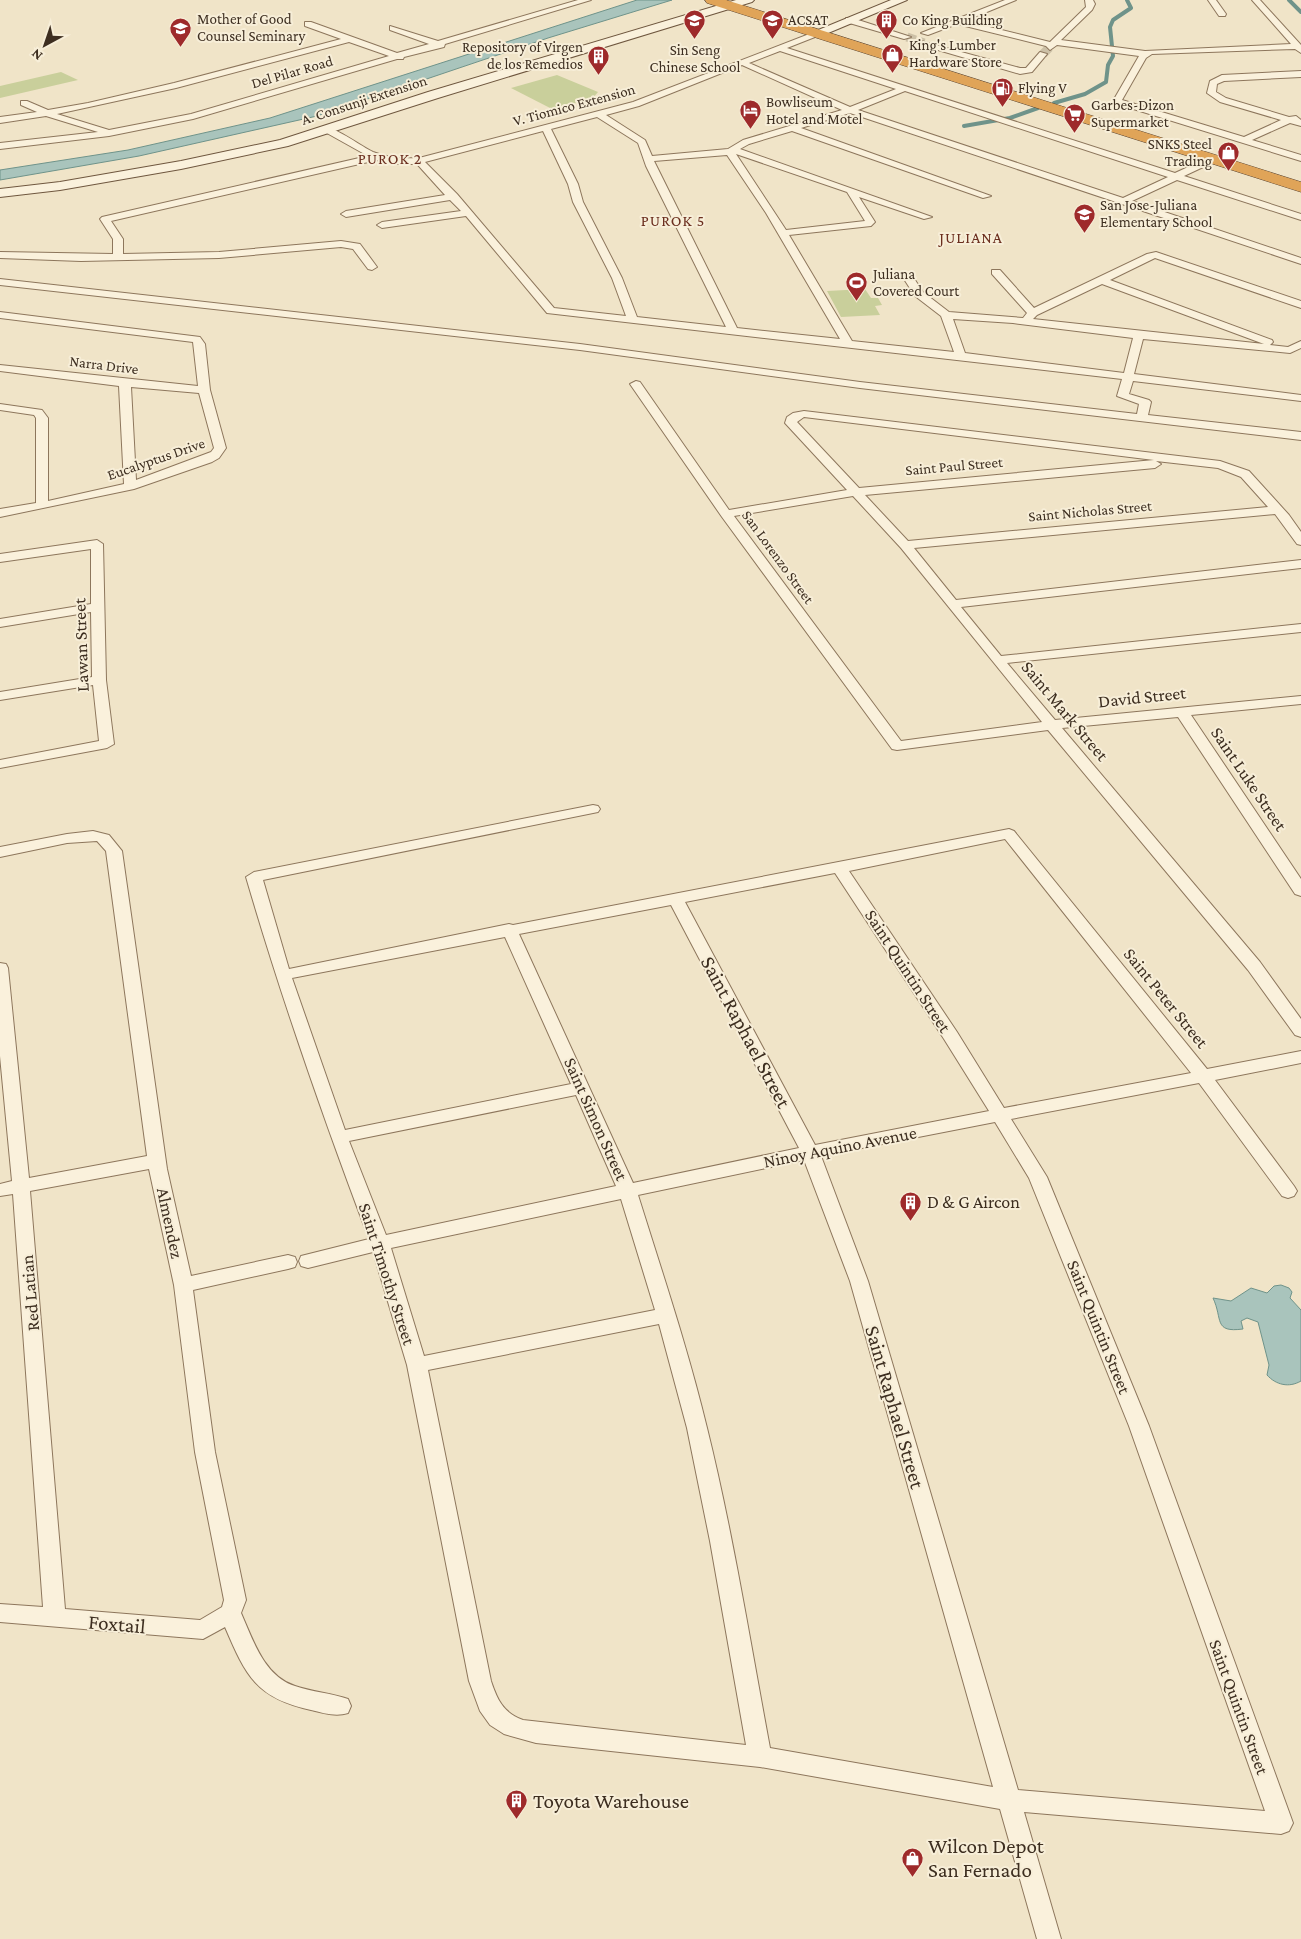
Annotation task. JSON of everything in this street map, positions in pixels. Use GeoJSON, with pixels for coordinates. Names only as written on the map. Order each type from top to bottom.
{"type":"FeatureCollection","features":[{"type":"Feature","properties":{"kind":"highway"},"geometry":{"type":"LineString","coordinates":[[712,0],[1301,187]]}},
{"type":"Feature","properties":{"kind":"main road"},"geometry":{"type":"LineString","coordinates":[[732,6],[748,0]]}},
{"type":"Feature","properties":{"kind":"main road"},"geometry":{"type":"LineString","coordinates":[[817,34],[901,0]]}},
{"type":"Feature","properties":{"kind":"main road","name":"A. Consunji Extension"},"geometry":{"type":"LineString","coordinates":[[0,193],[60,186],[181,165],[267,146],[328,130],[433,95],[732,6]]}},
{"type":"Feature","properties":{"kind":"street","name":"Del Pilar Road"},"geometry":{"type":"LineString","coordinates":[[0,146],[109,133],[193,116],[587,0]]}},
{"type":"Feature","properties":{"kind":"street"},"geometry":{"type":"LineString","coordinates":[[1012,0],[957,21],[924,38],[1020,71],[1029,70],[1043,54]]}},
{"type":"Feature","properties":{"kind":"street"},"geometry":{"type":"LineString","coordinates":[[1053,45],[1089,8],[1091,4],[1089,0]]}},
{"type":"Feature","properties":{"kind":"street"},"geometry":{"type":"LineString","coordinates":[[1212,0],[1222,14]]}},
{"type":"Feature","properties":{"kind":"street"},"geometry":{"type":"LineString","coordinates":[[1256,0],[1299,48]]}},
{"type":"Feature","properties":{"kind":"street"},"geometry":{"type":"LineString","coordinates":[[848,20],[906,38]]}},
{"type":"Feature","properties":{"kind":"street"},"geometry":{"type":"LineString","coordinates":[[957,21],[1053,45],[1145,54],[1159,51],[1299,48]]}},
{"type":"Feature","properties":{"kind":"street"},"geometry":{"type":"LineString","coordinates":[[308,24],[400,56]]}},
{"type":"Feature","properties":{"kind":"street"},"geometry":{"type":"LineString","coordinates":[[393,28],[442,44]]}},
{"type":"Feature","properties":{"kind":"street","name":"V. Tiomico Extension"},"geometry":{"type":"LineString","coordinates":[[377,157],[399,162],[419,161],[636,104],[817,34]]}},
{"type":"Feature","properties":{"kind":"street"},"geometry":{"type":"LineString","coordinates":[[0,120],[48,114],[140,94],[349,39]]}},
{"type":"Feature","properties":{"kind":"street"},"geometry":{"type":"LineString","coordinates":[[780,48],[1301,218]]}},
{"type":"Feature","properties":{"kind":"street"},"geometry":{"type":"LineString","coordinates":[[1145,54],[1117,101],[1301,158]]}},
{"type":"Feature","properties":{"kind":"street"},"geometry":{"type":"LineString","coordinates":[[741,62],[850,110],[1301,261]]}},
{"type":"Feature","properties":{"kind":"street"},"geometry":{"type":"LineString","coordinates":[[1301,74],[1222,78],[1212,83],[1211,93],[1214,96],[1301,123]]}},
{"type":"Feature","properties":{"kind":"street"},"geometry":{"type":"LineString","coordinates":[[731,151],[746,142],[850,110],[903,89]]}},
{"type":"Feature","properties":{"kind":"street"},"geometry":{"type":"LineString","coordinates":[[24,103],[48,114],[109,133]]}},
{"type":"Feature","properties":{"kind":"street"},"geometry":{"type":"LineString","coordinates":[[599,114],[642,142],[650,158],[650,166],[734,333]]}},
{"type":"Feature","properties":{"kind":"street"},"geometry":{"type":"LineString","coordinates":[[1245,140],[1301,116]]}},
{"type":"Feature","properties":{"kind":"street"},"geometry":{"type":"LineString","coordinates":[[546,128],[572,184],[578,202],[618,278],[633,321]]}},
{"type":"Feature","properties":{"kind":"street"},"geometry":{"type":"LineString","coordinates":[[793,128],[986,196]]}},
{"type":"Feature","properties":{"kind":"street"},"geometry":{"type":"LineString","coordinates":[[328,130],[348,143],[377,157]]}},
{"type":"Feature","properties":{"kind":"street"},"geometry":{"type":"LineString","coordinates":[[650,158],[731,151],[927,217]]}},
{"type":"Feature","properties":{"kind":"street"},"geometry":{"type":"LineString","coordinates":[[731,151],[771,213],[848,344]]}},
{"type":"Feature","properties":{"kind":"street"},"geometry":{"type":"LineString","coordinates":[[118,256],[118,239],[106,218],[377,157]]}},
{"type":"Feature","properties":{"kind":"street"},"geometry":{"type":"LineString","coordinates":[[1124,201],[1213,159]]}},
{"type":"Feature","properties":{"kind":"street"},"geometry":{"type":"LineString","coordinates":[[419,161],[454,196],[551,317],[633,321],[961,356],[1301,398]]}},
{"type":"Feature","properties":{"kind":"street"},"geometry":{"type":"LineString","coordinates":[[782,233],[867,224],[870,222],[850,190]]}},
{"type":"Feature","properties":{"kind":"street"},"geometry":{"type":"LineString","coordinates":[[346,214],[454,196]]}},
{"type":"Feature","properties":{"kind":"street"},"geometry":{"type":"LineString","coordinates":[[382,226],[468,213]]}},
{"type":"Feature","properties":{"kind":"street"},"geometry":{"type":"LineString","coordinates":[[0,255],[81,258],[220,255],[341,244],[356,246],[372,268]]}},
{"type":"Feature","properties":{"kind":"street"},"geometry":{"type":"LineString","coordinates":[[1025,322],[1033,313],[1156,255],[1301,305]]}},
{"type":"Feature","properties":{"kind":"street"},"geometry":{"type":"LineString","coordinates":[[996,272],[1033,313]]}},
{"type":"Feature","properties":{"kind":"street"},"geometry":{"type":"LineString","coordinates":[[908,276],[919,294],[946,315],[961,356]]}},
{"type":"Feature","properties":{"kind":"street"},"geometry":{"type":"LineString","coordinates":[[1102,280],[1301,354]]}},
{"type":"Feature","properties":{"kind":"street"},"geometry":{"type":"LineString","coordinates":[[0,282],[580,347],[757,372],[1301,436]]}},
{"type":"Feature","properties":{"kind":"street","name":"Eucalyptus Drive"},"geometry":{"type":"LineString","coordinates":[[0,315],[196,339],[200,344],[204,390],[220,448],[215,455],[130,486],[0,512]]}},
{"type":"Feature","properties":{"kind":"street"},"geometry":{"type":"LineString","coordinates":[[946,315],[1290,350],[1301,344]]}},
{"type":"Feature","properties":{"kind":"street"},"geometry":{"type":"LineString","coordinates":[[1139,335],[1123,397],[1145,402],[1142,418]]}},
{"type":"Feature","properties":{"kind":"street","name":"Narra Drive"},"geometry":{"type":"LineString","coordinates":[[1,368],[204,390]]}},
{"type":"Feature","properties":{"kind":"street"},"geometry":{"type":"LineString","coordinates":[[126,383],[130,486]]}},
{"type":"Feature","properties":{"kind":"street","name":"San Lorenzo Street"},"geometry":{"type":"LineString","coordinates":[[636,384],[726,514],[898,746]]}},
{"type":"Feature","properties":{"kind":"street"},"geometry":{"type":"LineString","coordinates":[[0,407],[38,412],[42,418],[42,505]]}},
{"type":"Feature","properties":{"kind":"street","name":"Saint Mark Street"},"geometry":{"type":"LineString","coordinates":[[1187,461],[804,414],[793,416],[791,423],[905,544],[997,660],[1254,966],[1301,1032]]}},
{"type":"Feature","properties":{"kind":"street"},"geometry":{"type":"LineString","coordinates":[[1187,461],[1220,465],[1245,474],[1281,514],[1301,541]]}},
{"type":"Feature","properties":{"kind":"street","name":"Saint Paul Street"},"geometry":{"type":"LineString","coordinates":[[726,514],[856,492],[1187,461]]}},
{"type":"Feature","properties":{"kind":"street","name":"Saint Nicholas Street"},"geometry":{"type":"LineString","coordinates":[[905,544],[1281,514],[1301,520]]}},
{"type":"Feature","properties":{"kind":"street","name":"Lawan Street"},"geometry":{"type":"LineString","coordinates":[[0,558],[97,544],[99,680],[106,744],[0,764]]}},
{"type":"Feature","properties":{"kind":"street"},"geometry":{"type":"LineString","coordinates":[[953,604],[1301,564]]}},
{"type":"Feature","properties":{"kind":"street"},"geometry":{"type":"LineString","coordinates":[[0,623],[98,607]]}},
{"type":"Feature","properties":{"kind":"street"},"geometry":{"type":"LineString","coordinates":[[997,660],[1301,628]]}},
{"type":"Feature","properties":{"kind":"street"},"geometry":{"type":"LineString","coordinates":[[0,696],[99,680]]}},
{"type":"Feature","properties":{"kind":"street","name":"David Street"},"geometry":{"type":"LineString","coordinates":[[898,746],[1052,725],[1301,700]]}},
{"type":"Feature","properties":{"kind":"street","name":"Saint Luke Street"},"geometry":{"type":"LineString","coordinates":[[1182,712],[1301,891]]}},
{"type":"Feature","properties":{"kind":"street","name":"Saint Timothy Street"},"geometry":{"type":"LineString","coordinates":[[593,809],[254,877],[283,975],[338,1138],[380,1243],[417,1365],[480,1681],[489,1708],[509,1726],[536,1732],[760,1757],[1008,1800],[1281,1823]]}},
{"type":"Feature","properties":{"kind":"street","name":"Saint Peter Street"},"geometry":{"type":"LineString","coordinates":[[840,868],[1009,834],[1202,1075],[1288,1191]]}},
{"type":"Feature","properties":{"kind":"street","name":"Almendez"},"geometry":{"type":"LineString","coordinates":[[0,852],[85,836],[100,836],[109,842],[114,851],[157,1161],[183,1285],[205,1452],[235,1600],[230,1613]]}},
{"type":"Feature","properties":{"kind":"street"},"geometry":{"type":"LineString","coordinates":[[283,975],[509,929],[676,900],[840,868]]}},
{"type":"Feature","properties":{"kind":"street","name":"Saint Quintin Street"},"geometry":{"type":"LineString","coordinates":[[840,868],[951,1036],[1038,1177],[1139,1426],[1281,1823]]}},
{"type":"Feature","properties":{"kind":"street","name":"Saint Raphael Street"},"geometry":{"type":"LineString","coordinates":[[676,900],[810,1152],[859,1281],[1049,1939]]}},
{"type":"Feature","properties":{"kind":"street","name":"Saint Simon Street"},"geometry":{"type":"LineString","coordinates":[[509,929],[628,1192],[666,1314],[697,1428],[760,1757]]}},
{"type":"Feature","properties":{"kind":"street","name":"Red Latian"},"geometry":{"type":"LineString","coordinates":[[0,968],[21,1186],[55,1618]]}},
{"type":"Feature","properties":{"kind":"street","name":"Ninoy Aquino Avenue"},"geometry":{"type":"LineString","coordinates":[[308,1261],[380,1243],[810,1152],[1301,1057]]}},
{"type":"Feature","properties":{"kind":"street"},"geometry":{"type":"LineString","coordinates":[[338,1138],[582,1088]]}},
{"type":"Feature","properties":{"kind":"street"},"geometry":{"type":"LineString","coordinates":[[0,1190],[157,1161]]}},
{"type":"Feature","properties":{"kind":"street"},"geometry":{"type":"LineString","coordinates":[[183,1285],[288,1262]]}},
{"type":"Feature","properties":{"kind":"street"},"geometry":{"type":"LineString","coordinates":[[417,1365],[666,1314]]}},
{"type":"Feature","properties":{"kind":"street","name":"Foxtail"},"geometry":{"type":"LineString","coordinates":[[0,1613],[203,1630],[230,1613]]}},
{"type":"Feature","properties":{"kind":"street"},"geometry":{"type":"LineString","coordinates":[[230,1613],[256,1665],[270,1684],[292,1695],[340,1706]]}},
{"type":"Feature","properties":{"kind":"green space"},"geometry":{"type":"Polygon","coordinates":[[[61,72],[78,80],[0,98],[0,86],[61,72]]]}},
{"type":"Feature","properties":{"kind":"green space"},"geometry":{"type":"Polygon","coordinates":[[[557,75],[598,92],[592,99],[552,109],[511,88],[557,75]]]}},
{"type":"Feature","properties":{"kind":"green space","name":"Juliana Covered Court"},"geometry":{"type":"Polygon","coordinates":[[[865,289],[871,298],[878,298],[882,305],[875,306],[880,315],[841,317],[827,291],[865,289]]]}},
{"type":"Feature","properties":{"kind":"water"},"geometry":{"type":"Polygon","coordinates":[[[637,0],[672,0],[548,38],[317,116],[139,156],[0,180],[0,170],[128,150],[270,118],[637,0]]]}},
{"type":"Feature","properties":{"kind":"water"},"geometry":{"type":"Polygon","coordinates":[[[1281,1285],[1289,1288],[1292,1292],[1290,1298],[1301,1310],[1301,1381],[1287,1385],[1274,1381],[1267,1375],[1269,1365],[1258,1322],[1247,1318],[1241,1321],[1243,1329],[1227,1329],[1220,1323],[1213,1298],[1231,1301],[1251,1288],[1267,1293],[1274,1286],[1281,1285]]]}},
{"type":"Feature","properties":{"kind":"waterway"},"geometry":{"type":"LineString","coordinates":[[1054,103],[1085,94],[1106,82],[1108,65],[1113,56],[1110,27],[1113,20],[1131,8],[1127,0]]}},
{"type":"Feature","properties":{"kind":"waterway"},"geometry":{"type":"LineString","coordinates":[[1289,0],[1301,12]]}},
{"type":"Feature","properties":{"kind":"waterway"},"geometry":{"type":"LineString","coordinates":[[964,126],[1010,118],[1038,108]]}},
{"type":"Feature","properties":{"kind":"tunnel"},"geometry":{"type":"LineString","coordinates":[[907,37],[924,43]]}},
{"type":"Feature","properties":{"kind":"tunnel"},"geometry":{"type":"LineString","coordinates":[[1043,54],[1050,47]]}},
{"type":"Feature","properties":{"kind":"place","name":"ACSAT"},"geometry":{"type":"Point","coordinates":[772,39]}},
{"type":"Feature","properties":{"kind":"place","name":"Co King Building"},"geometry":{"type":"Point","coordinates":[886,39]}},
{"type":"Feature","properties":{"kind":"place","name":"Sin Seng Chinese School"},"geometry":{"type":"Point","coordinates":[695,40]}},
{"type":"Feature","properties":{"kind":"place","name":"Mother of Good Counsel Seminary"},"geometry":{"type":"Point","coordinates":[181,47]}},
{"type":"Feature","properties":{"kind":"place","name":"King's Lumber Hardware Store"},"geometry":{"type":"Point","coordinates":[893,73]}},
{"type":"Feature","properties":{"kind":"place","name":"Repository of Virgen de los Remedios"},"geometry":{"type":"Point","coordinates":[599,75]}},
{"type":"Feature","properties":{"kind":"place","name":"Flying V"},"geometry":{"type":"Point","coordinates":[1002,107]}},
{"type":"Feature","properties":{"kind":"place","name":"Bowliseum Hotel and Motel"},"geometry":{"type":"Point","coordinates":[750,130]}},
{"type":"Feature","properties":{"kind":"place","name":"Garbes-Dizon Supermarket"},"geometry":{"type":"Point","coordinates":[1075,133]}},
{"type":"Feature","properties":{"kind":"place","name":"SNKS Steel Trading"},"geometry":{"type":"Point","coordinates":[1228,172]}},
{"type":"Feature","properties":{"kind":"place","name":"San Jose-Juliana Elementary School"},"geometry":{"type":"Point","coordinates":[1084,233]}},
{"type":"Feature","properties":{"kind":"place","name":"Juliana Covered Court"},"geometry":{"type":"Point","coordinates":[857,302]}},
{"type":"Feature","properties":{"kind":"place","name":"D & G Aircon"},"geometry":{"type":"Point","coordinates":[911,1221]}},
{"type":"Feature","properties":{"kind":"place","name":"Toyota Warehouse"},"geometry":{"type":"Point","coordinates":[517,1820]}},
{"type":"Feature","properties":{"kind":"place","name":"Wilcon Depot San Fernado"},"geometry":{"type":"Point","coordinates":[912,1877]}},
{"type":"Feature","properties":{"kind":"district","name":"PUROK 2"},"geometry":{"type":"Point","coordinates":[390,158]}},
{"type":"Feature","properties":{"kind":"district","name":"PUROK 5"},"geometry":{"type":"Point","coordinates":[673,220]}},
{"type":"Feature","properties":{"kind":"district","name":"JULIANA"},"geometry":{"type":"Point","coordinates":[971,237]}}]}
